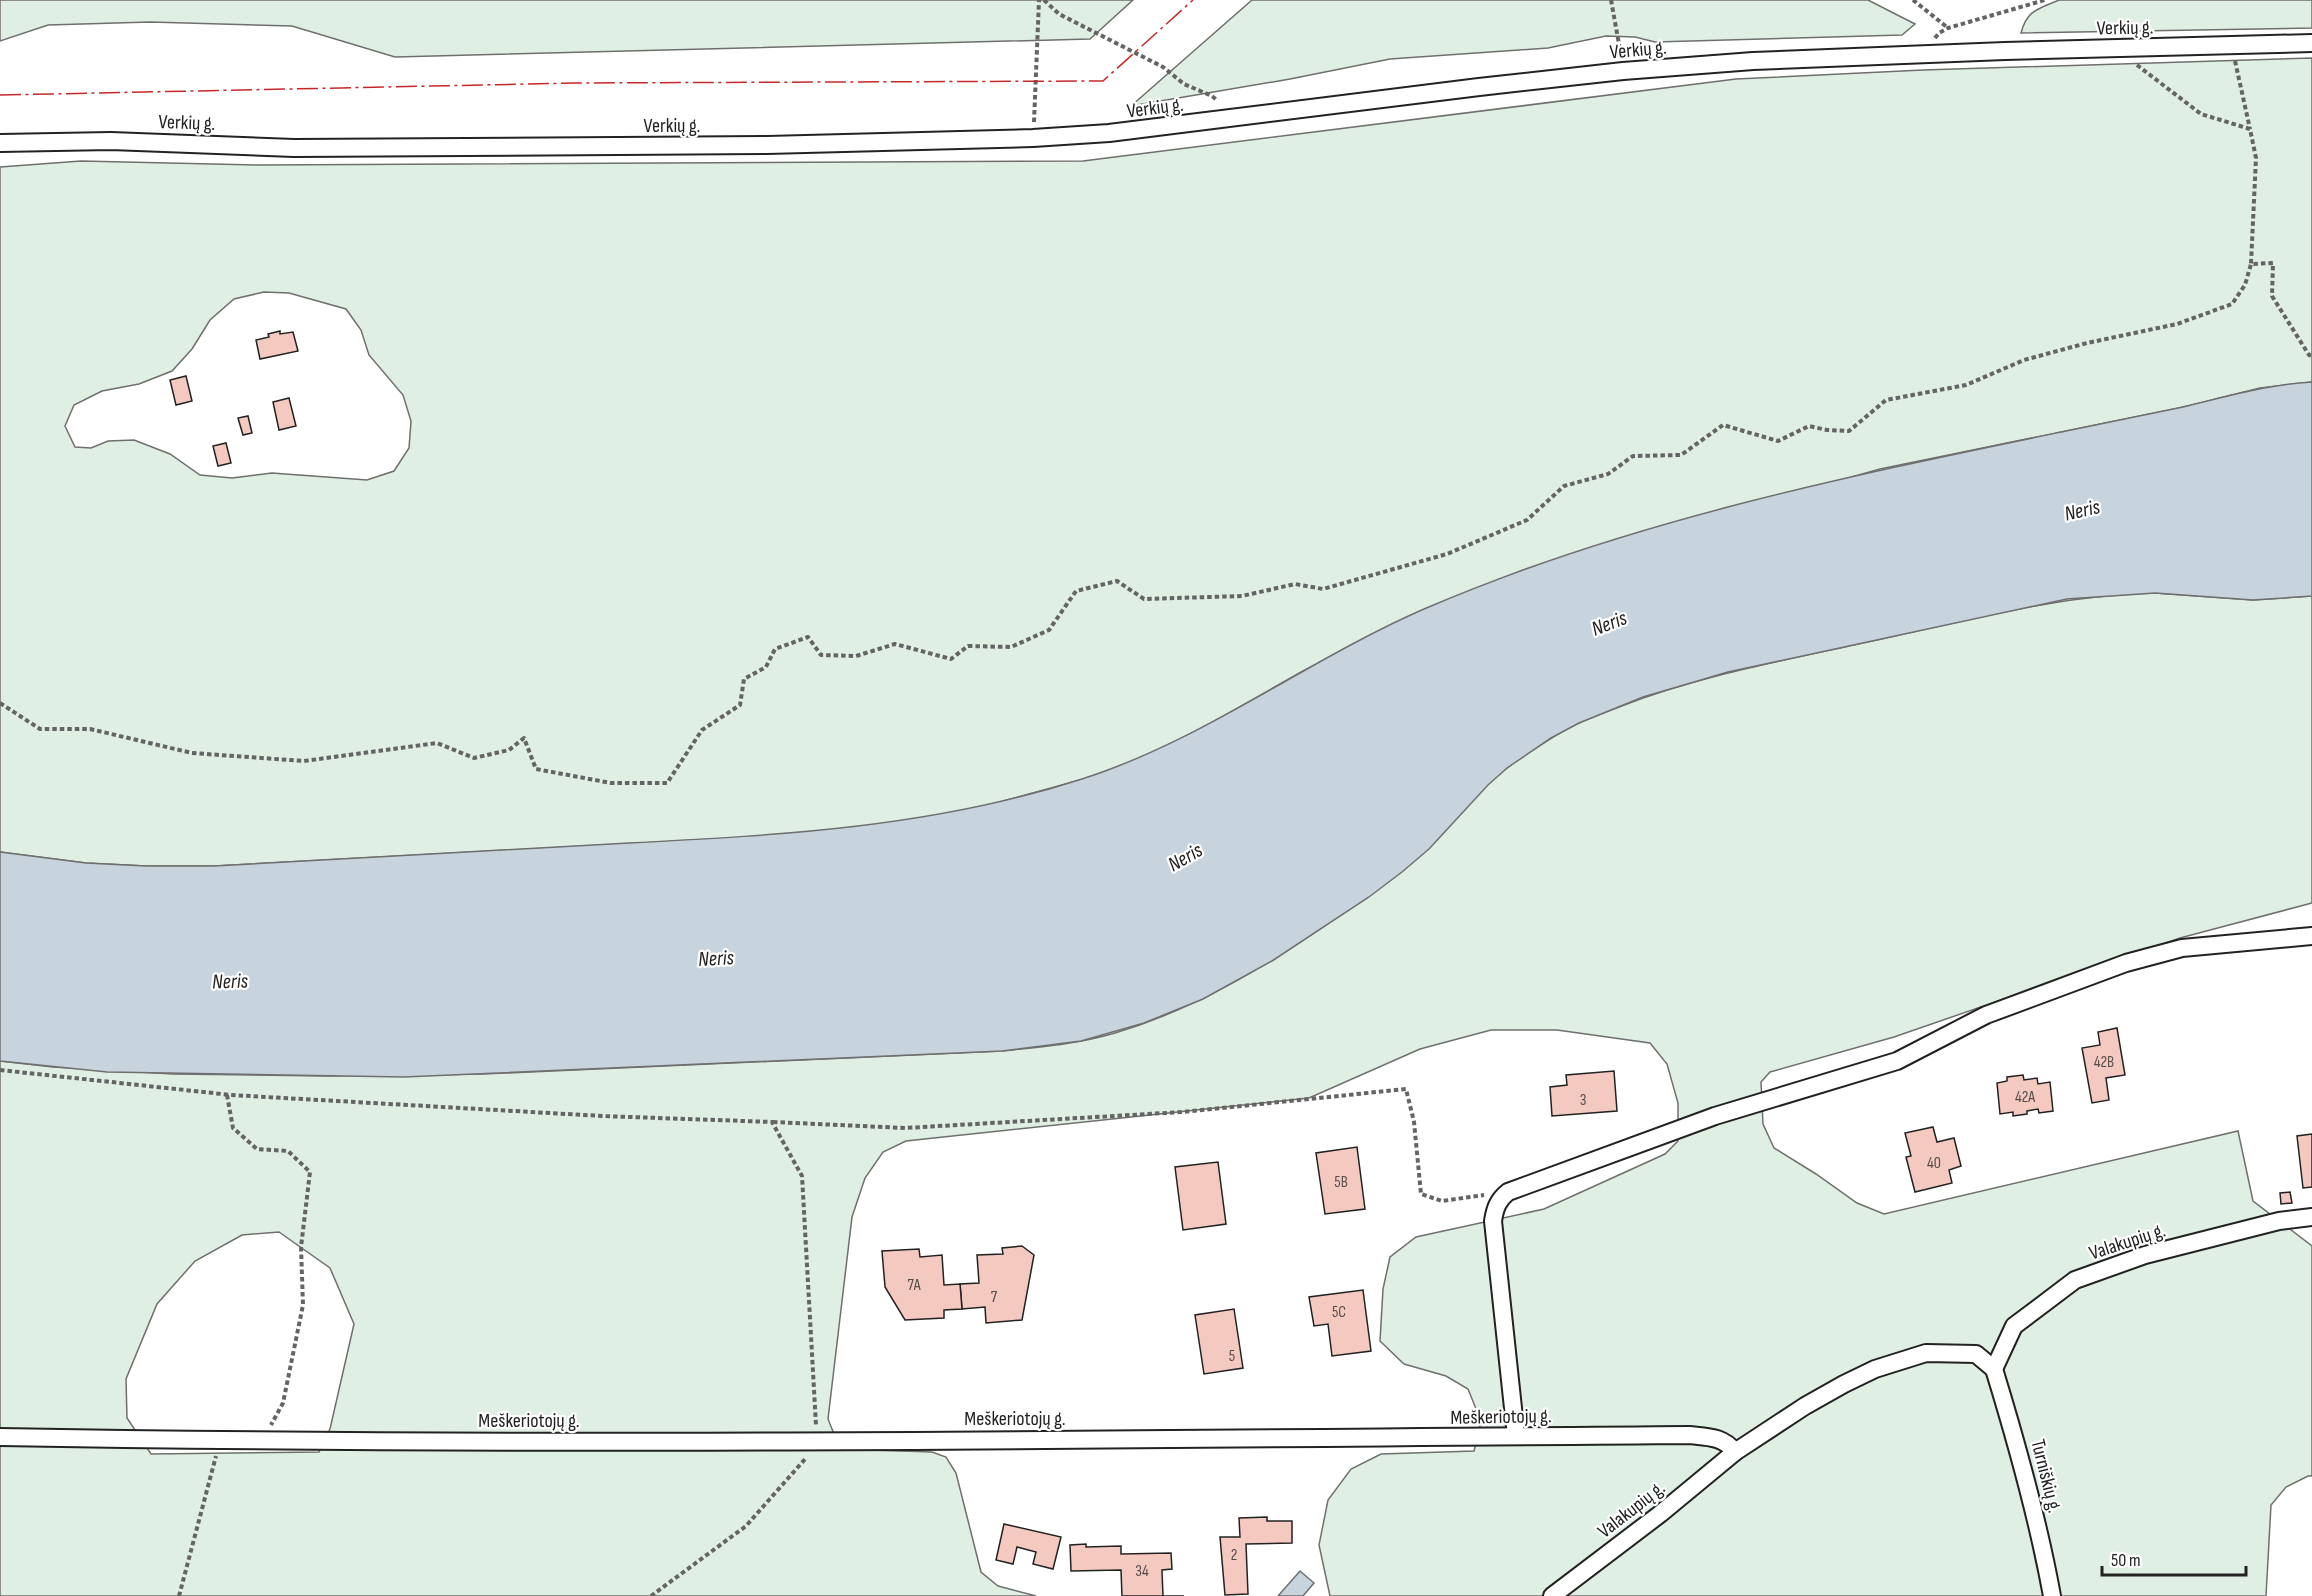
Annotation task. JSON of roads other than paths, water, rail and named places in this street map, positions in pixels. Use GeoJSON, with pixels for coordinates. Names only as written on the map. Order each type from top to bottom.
{"type":"FeatureCollection","features":[{"type":"Feature","properties":{"kind":"street","name":"Verkių g."},"geometry":{"type":"LineString","coordinates":[[0,143],[111,141],[294,147],[755,146],[1034,138],[1109,133],[1623,71],[1753,61],[2312,44]]}},
{"type":"Feature","properties":{"kind":"street"},"geometry":{"type":"LineString","coordinates":[[1516,1436],[1493,1221],[1494,1209],[1500,1198],[1508,1192],[1715,1116],[1897,1061],[1986,1015],[2126,963],[2182,948],[2312,936]]}},
{"type":"Feature","properties":{"kind":"street","name":"Valakupių g."},"geometry":{"type":"LineString","coordinates":[[1994,1369],[2014,1326],[2075,1280],[2145,1256],[2279,1221],[2312,1217]]}},
{"type":"Feature","properties":{"kind":"street"},"geometry":{"type":"LineString","coordinates":[[1735,1452],[1805,1406],[1875,1369],[1926,1353],[1976,1354],[1994,1369]]}},
{"type":"Feature","properties":{"kind":"street","name":"Turniškių g."},"geometry":{"type":"LineString","coordinates":[[1994,1369],[2021,1457],[2052,1596]]}},
{"type":"Feature","properties":{"kind":"street","name":"Meškeriotojų g."},"geometry":{"type":"LineString","coordinates":[[0,1437],[261,1441],[1689,1435],[1716,1438],[1728,1444],[1735,1452]]}},
{"type":"Feature","properties":{"kind":"street","name":"Valakupių g."},"geometry":{"type":"LineString","coordinates":[[1552,1596],[1660,1514],[1735,1452]]}},
{"type":"Feature","properties":{"kind":"water","name":"Neris"},"geometry":{"type":"Polygon","coordinates":[[[2312,382],[2312,596],[2253,600],[2155,593],[2067,599],[1728,672],[1643,697],[1579,723],[1551,738],[1507,768],[1488,785],[1429,849],[1402,872],[1369,897],[1272,961],[1203,999],[1144,1023],[1081,1041],[1002,1051],[404,1077],[107,1072],[0,1061],[0,852],[86,863],[214,866],[801,832],[858,826],[970,808],[1082,779],[1127,763],[1213,722],[1381,629],[1501,578],[1580,550],[1740,504],[1903,465],[2183,407],[2263,388],[2312,382]]]}},
{"type":"Feature","properties":{"kind":"water"},"geometry":{"type":"Polygon","coordinates":[[[1300,1571],[1314,1583],[1303,1596],[1278,1596],[1300,1571]]]}}]}
